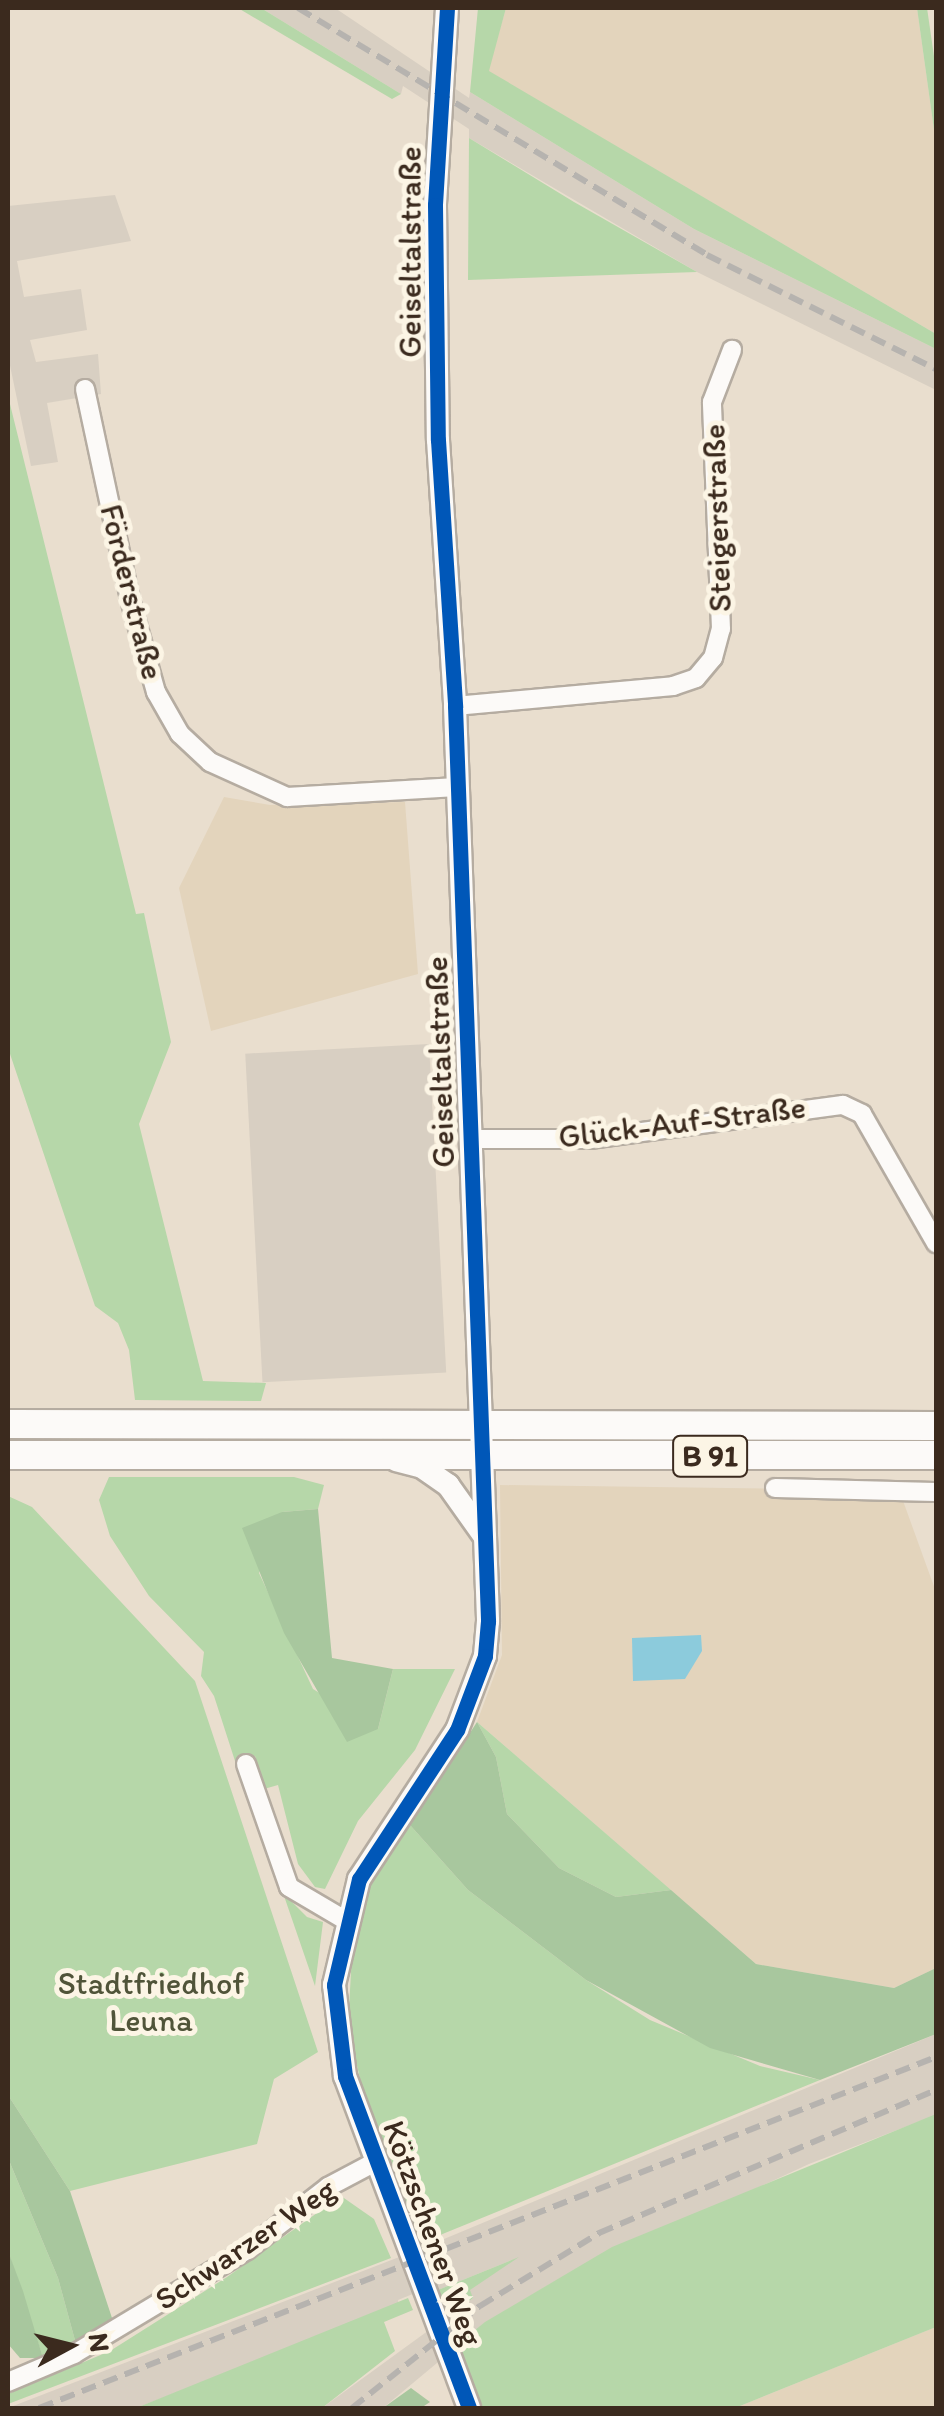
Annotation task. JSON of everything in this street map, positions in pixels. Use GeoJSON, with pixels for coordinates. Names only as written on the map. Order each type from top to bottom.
{"type":"FeatureCollection","features":[{"type":"Feature","properties":{"kind":"main road","name":"B 91"},"geometry":{"type":"LineString","coordinates":[[8,1424],[480,1422],[936,1426]]}},
{"type":"Feature","properties":{"kind":"main road","name":"B 91"},"geometry":{"type":"LineString","coordinates":[[8,1454],[388,1458],[936,1455]]}},
{"type":"Feature","properties":{"kind":"street","name":"Geiseltalstraße"},"geometry":{"type":"LineString","coordinates":[[345,2076],[334,1985],[345,1920],[374,1849],[438,1763],[470,1698],[485,1656],[487,1542],[455,706],[438,440],[435,205],[447,8]]}},
{"type":"Feature","properties":{"kind":"street","name":"Steigerstraße"},"geometry":{"type":"LineString","coordinates":[[455,706],[672,686],[696,678],[713,658],[721,630],[712,402],[732,350]]}},
{"type":"Feature","properties":{"kind":"street","name":"Förderstraße"},"geometry":{"type":"LineString","coordinates":[[85,389],[130,599],[156,692],[180,734],[210,762],[287,796],[457,787]]}},
{"type":"Feature","properties":{"kind":"street","name":"Glück-Auf-Straße"},"geometry":{"type":"LineString","coordinates":[[470,1139],[590,1139],[843,1105],[862,1114],[936,1243]]}},
{"type":"Feature","properties":{"kind":"street"},"geometry":{"type":"LineString","coordinates":[[870,1456],[870,1490]]}},
{"type":"Feature","properties":{"kind":"street"},"geometry":{"type":"LineString","coordinates":[[388,1458],[422,1467],[448,1485],[487,1542]]}},
{"type":"Feature","properties":{"kind":"street"},"geometry":{"type":"LineString","coordinates":[[775,1488],[936,1492]]}},
{"type":"Feature","properties":{"kind":"street"},"geometry":{"type":"LineString","coordinates":[[246,1764],[288,1887],[345,1920]]}},
{"type":"Feature","properties":{"kind":"street","name":"Kötzschener Weg"},"geometry":{"type":"LineString","coordinates":[[345,2076],[469,2408]]}},
{"type":"Feature","properties":{"kind":"street","name":"Schwarzer Weg"},"geometry":{"type":"LineString","coordinates":[[8,2381],[74,2354],[247,2250],[328,2186],[377,2161]]}},
{"type":"Feature","properties":{"kind":"shaded area"},"geometry":{"type":"Polygon","coordinates":[[[261,8],[335,8],[469,98],[470,92],[694,229],[936,349],[936,390],[697,272],[469,138],[469,129],[403,86],[401,94],[261,8]]]}},
{"type":"Feature","properties":{"kind":"shaded area"},"geometry":{"type":"Polygon","coordinates":[[[506,8],[917,8],[936,144],[936,334],[488,71],[506,8]]]}},
{"type":"Feature","properties":{"kind":"shaded area"},"geometry":{"type":"Polygon","coordinates":[[[115,195],[131,241],[17,261],[24,297],[81,289],[87,330],[30,340],[36,362],[98,354],[101,394],[47,403],[58,462],[31,466],[8,356],[8,206],[115,195]]]}},
{"type":"Feature","properties":{"kind":"shaded area"},"geometry":{"type":"Polygon","coordinates":[[[224,797],[270,805],[405,802],[418,974],[211,1031],[179,888],[224,797]]]}},
{"type":"Feature","properties":{"kind":"shaded area"},"geometry":{"type":"Polygon","coordinates":[[[429,1044],[446,1373],[262,1382],[245,1054],[429,1044]]]}},
{"type":"Feature","properties":{"kind":"shaded area"},"geometry":{"type":"Polygon","coordinates":[[[500,1485],[870,1490],[902,1498],[936,1592],[936,1968],[894,1988],[756,1964],[477,1722],[502,1655],[500,1485]]]}},
{"type":"Feature","properties":{"kind":"shaded area"},"geometry":{"type":"Polygon","coordinates":[[[936,2034],[936,2115],[809,2164],[550,2284],[485,2323],[383,2408],[322,2408],[473,2298],[469,2290],[512,2260],[438,2290],[435,2285],[398,2300],[399,2306],[136,2408],[8,2408],[420,2249],[936,2034]]]}},
{"type":"Feature","properties":{"kind":"shaded area"},"geometry":{"type":"Polygon","coordinates":[[[936,2327],[936,2408],[735,2408],[936,2327]]]}},
{"type":"Feature","properties":{"kind":"green space"},"geometry":{"type":"Polygon","coordinates":[[[238,8],[261,8],[401,94],[392,99],[238,8]]]}},
{"type":"Feature","properties":{"kind":"green space"},"geometry":{"type":"Polygon","coordinates":[[[478,8],[506,8],[489,71],[936,334],[936,349],[694,229],[470,92],[478,8]]]}},
{"type":"Feature","properties":{"kind":"green space"},"geometry":{"type":"Polygon","coordinates":[[[917,8],[927,8],[936,70],[936,144],[917,8]]]}},
{"type":"Feature","properties":{"kind":"green space"},"geometry":{"type":"Polygon","coordinates":[[[469,138],[574,202],[697,272],[468,280],[469,138]]]}},
{"type":"Feature","properties":{"kind":"green space"},"geometry":{"type":"Polygon","coordinates":[[[8,396],[136,914],[144,913],[171,1042],[139,1124],[203,1381],[266,1383],[261,1401],[135,1400],[129,1350],[118,1323],[95,1306],[8,1048],[8,396]]]}},
{"type":"Feature","properties":{"kind":"green space"},"geometry":{"type":"Polygon","coordinates":[[[76,1437],[449,1438],[76,1446],[76,1437]]]}},
{"type":"Feature","properties":{"kind":"green space"},"geometry":{"type":"Polygon","coordinates":[[[109,1477],[294,1477],[324,1485],[318,1509],[282,1512],[259,1573],[313,1689],[378,1729],[393,1669],[455,1669],[415,1750],[358,1821],[325,1889],[315,1887],[298,1864],[278,1785],[264,1789],[255,1756],[235,1761],[214,1696],[201,1676],[204,1652],[149,1596],[110,1536],[99,1500],[109,1477]]]}},
{"type":"Feature","properties":{"kind":"green space","name":"Stadtfriedhof Leuna"},"geometry":{"type":"Polygon","coordinates":[[[8,1496],[32,1507],[195,1681],[318,2052],[274,2079],[257,2144],[70,2191],[8,2095],[8,1496]]]}},
{"type":"Feature","properties":{"kind":"green space"},"geometry":{"type":"Polygon","coordinates":[[[318,1509],[332,1658],[393,1669],[378,1729],[347,1742],[284,1633],[242,1528],[282,1512],[318,1509]]]}},
{"type":"Feature","properties":{"kind":"green space"},"geometry":{"type":"Polygon","coordinates":[[[477,1722],[671,1890],[616,1897],[559,1868],[507,1814],[496,1757],[477,1722]]]}},
{"type":"Feature","properties":{"kind":"green space"},"geometry":{"type":"Polygon","coordinates":[[[477,1722],[496,1757],[507,1814],[559,1868],[616,1897],[671,1890],[756,1964],[894,1988],[936,1968],[936,2034],[820,2080],[710,2048],[586,1980],[468,1890],[410,1825],[477,1722]]]}},
{"type":"Feature","properties":{"kind":"green space"},"geometry":{"type":"Polygon","coordinates":[[[410,1825],[468,1890],[586,1980],[650,2020],[760,2066],[820,2080],[418,2244],[366,2104],[348,2027],[353,1935],[365,1893],[410,1825]]]}},
{"type":"Feature","properties":{"kind":"green space"},"geometry":{"type":"Polygon","coordinates":[[[283,1893],[307,1917],[323,1922],[315,1986],[283,1893]]]}},
{"type":"Feature","properties":{"kind":"green space"},"geometry":{"type":"Polygon","coordinates":[[[8,2095],[70,2191],[113,2321],[76,2344],[58,2278],[8,2158],[8,2095]]]}},
{"type":"Feature","properties":{"kind":"green space"},"geometry":{"type":"Polygon","coordinates":[[[936,2114],[936,2327],[735,2408],[481,2408],[459,2343],[485,2322],[612,2247],[936,2114]]]}},
{"type":"Feature","properties":{"kind":"green space"},"geometry":{"type":"Polygon","coordinates":[[[8,2158],[58,2278],[76,2344],[43,2358],[8,2251],[8,2158]]]}},
{"type":"Feature","properties":{"kind":"green space"},"geometry":{"type":"Polygon","coordinates":[[[341,2196],[374,2219],[391,2258],[8,2404],[8,2394],[110,2351],[227,2277],[341,2196]]]}},
{"type":"Feature","properties":{"kind":"green space"},"geometry":{"type":"Polygon","coordinates":[[[8,2251],[43,2358],[20,2358],[8,2344],[8,2251]]]}},
{"type":"Feature","properties":{"kind":"green space"},"geometry":{"type":"Polygon","coordinates":[[[519,2257],[470,2290],[473,2298],[451,2315],[438,2290],[519,2257]]]}},
{"type":"Feature","properties":{"kind":"green space"},"geometry":{"type":"Polygon","coordinates":[[[408,2298],[413,2310],[384,2322],[395,2351],[322,2408],[136,2408],[408,2298]]]}},
{"type":"Feature","properties":{"kind":"green space"},"geometry":{"type":"Polygon","coordinates":[[[411,2388],[430,2402],[421,2408],[383,2408],[411,2388]]]}},
{"type":"Feature","properties":{"kind":"water"},"geometry":{"type":"Polygon","coordinates":[[[701,1635],[702,1651],[685,1679],[633,1681],[632,1638],[701,1635]]]}},
{"type":"Feature","properties":{"kind":"railway"},"geometry":{"type":"LineString","coordinates":[[298,8],[707,255],[936,369]]}},
{"type":"Feature","properties":{"kind":"railway"},"geometry":{"type":"LineString","coordinates":[[39,2408],[936,2057]]}},
{"type":"Feature","properties":{"kind":"railway"},"geometry":{"type":"LineString","coordinates":[[352,2408],[480,2306],[599,2233],[936,2090]]}},
{"type":"Feature","properties":{"kind":"cycle path"},"geometry":{"type":"LineString","coordinates":[[447,8],[435,205],[438,440],[455,706],[488,1621],[485,1656],[457,1730],[359,1879],[334,1985],[345,2076],[469,2408]]}}]}
